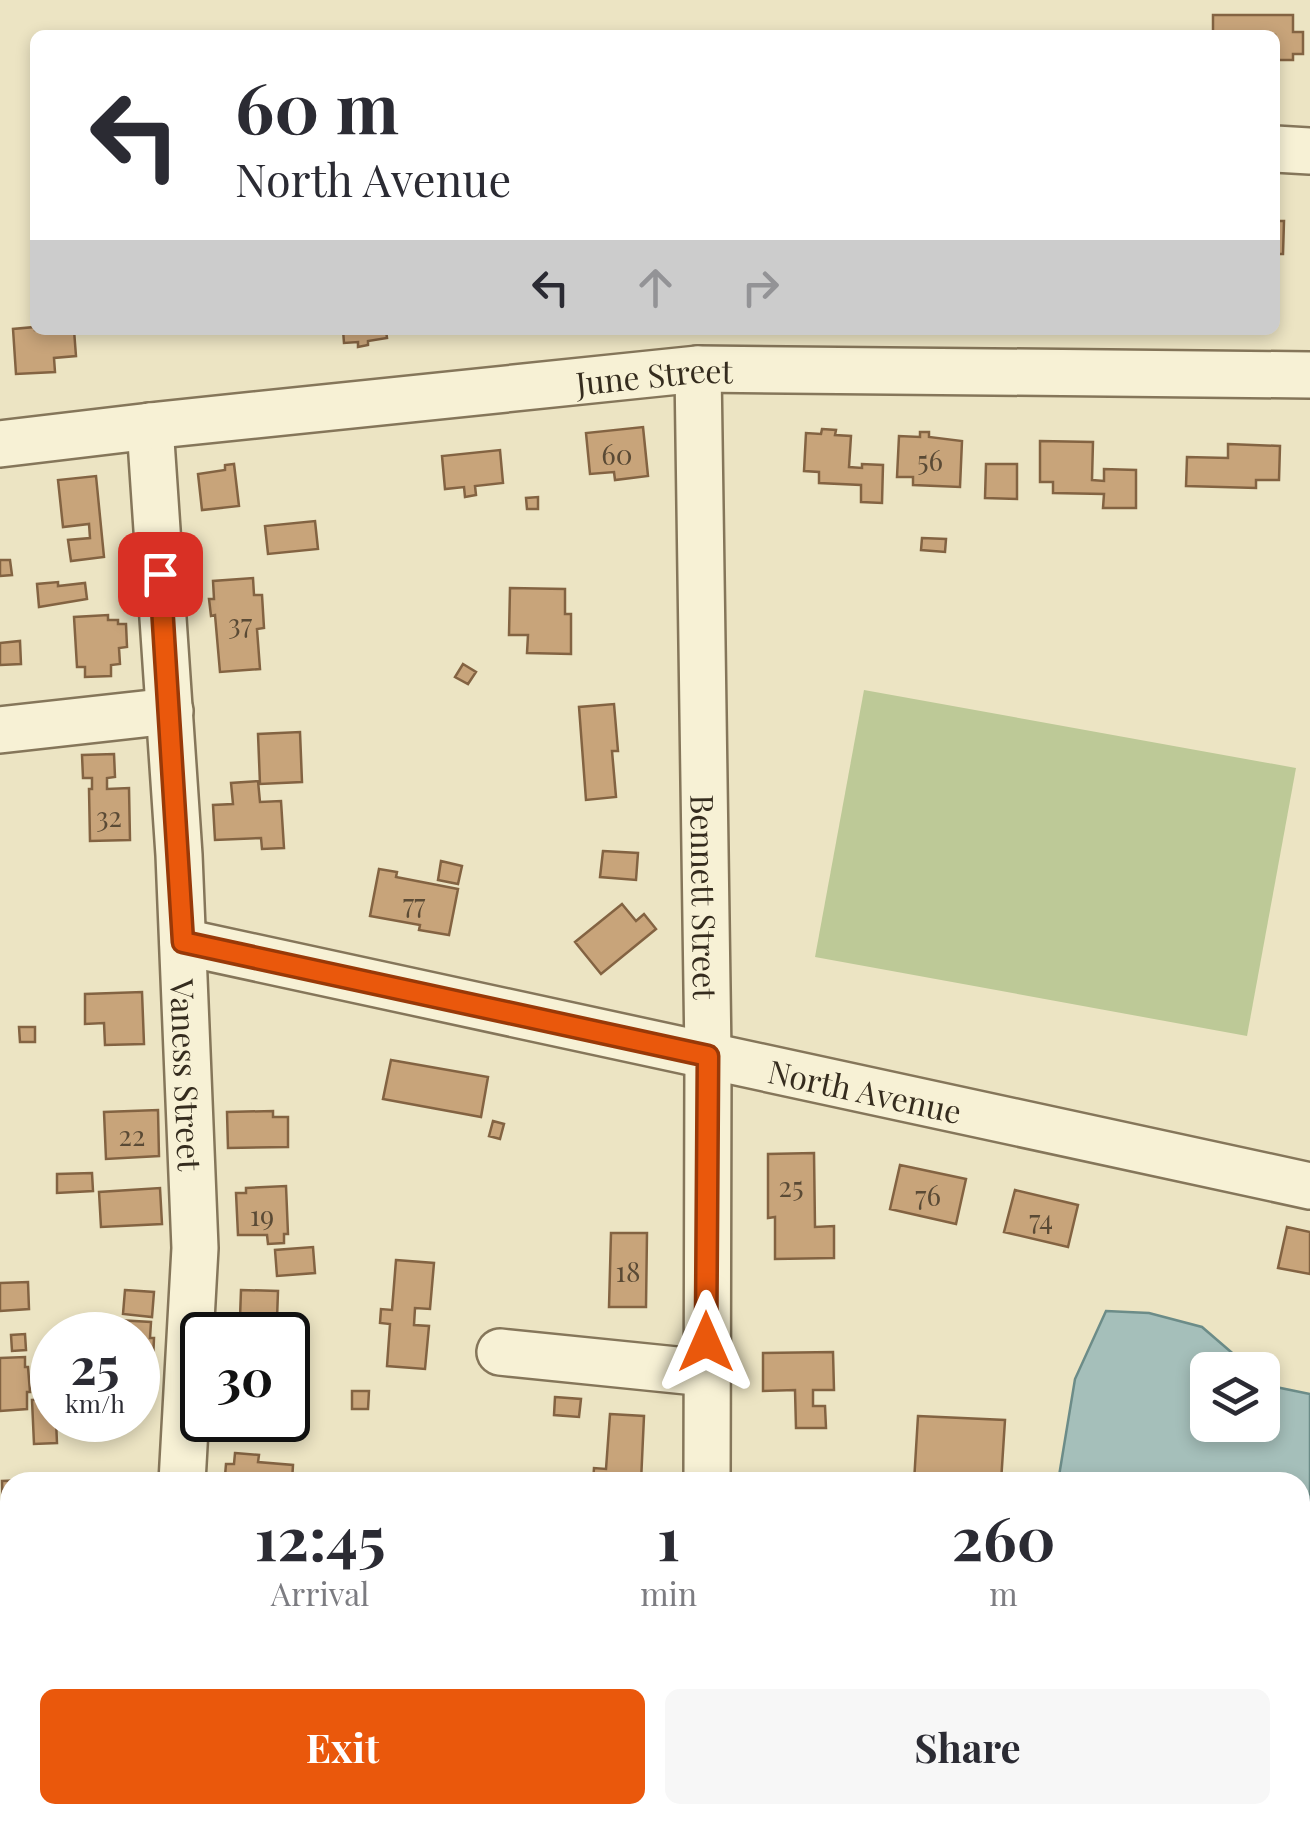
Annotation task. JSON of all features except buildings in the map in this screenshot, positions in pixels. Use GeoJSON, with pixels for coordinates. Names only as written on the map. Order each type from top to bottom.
{"type":"FeatureCollection","features":[{"type":"Feature","properties":{"kind":"street"},"geometry":{"type":"LineString","coordinates":[[1280,149],[1310,151]]}},
{"type":"Feature","properties":{"kind":"street","name":"June Street"},"geometry":{"type":"LineString","coordinates":[[0,444],[698,369],[1310,375]]}},
{"type":"Feature","properties":{"kind":"street","name":"Bennett Street"},"geometry":{"type":"LineString","coordinates":[[698,369],[708,1056],[707,1472]]}},
{"type":"Feature","properties":{"kind":"street","name":"Vaness Street"},"geometry":{"type":"LineString","coordinates":[[150,426],[183,942],[195,1248],[183,1472]]}},
{"type":"Feature","properties":{"kind":"street"},"geometry":{"type":"LineString","coordinates":[[0,730],[170,712]]}},
{"type":"Feature","properties":{"kind":"street","name":"North Avenue"},"geometry":{"type":"LineString","coordinates":[[183,942],[1310,1186]]}},
{"type":"Feature","properties":{"kind":"street"},"geometry":{"type":"LineString","coordinates":[[500,1352],[706,1373]]}},
{"type":"Feature","properties":{"kind":"green space"},"geometry":{"type":"Polygon","coordinates":[[[864,690],[1296,768],[1247,1036],[815,957],[864,690]]]}},
{"type":"Feature","properties":{"kind":"water"},"geometry":{"type":"Polygon","coordinates":[[[1106,1311],[1149,1313],[1202,1327],[1231,1352],[1190,1352],[1190,1442],[1280,1442],[1280,1388],[1310,1394],[1310,1472],[1060,1472],[1075,1379],[1106,1311]]]}},
{"type":"Feature","properties":{"kind":"route"},"geometry":{"type":"LineString","coordinates":[[160,574],[183,942],[708,1056],[706,1342]]}}]}
